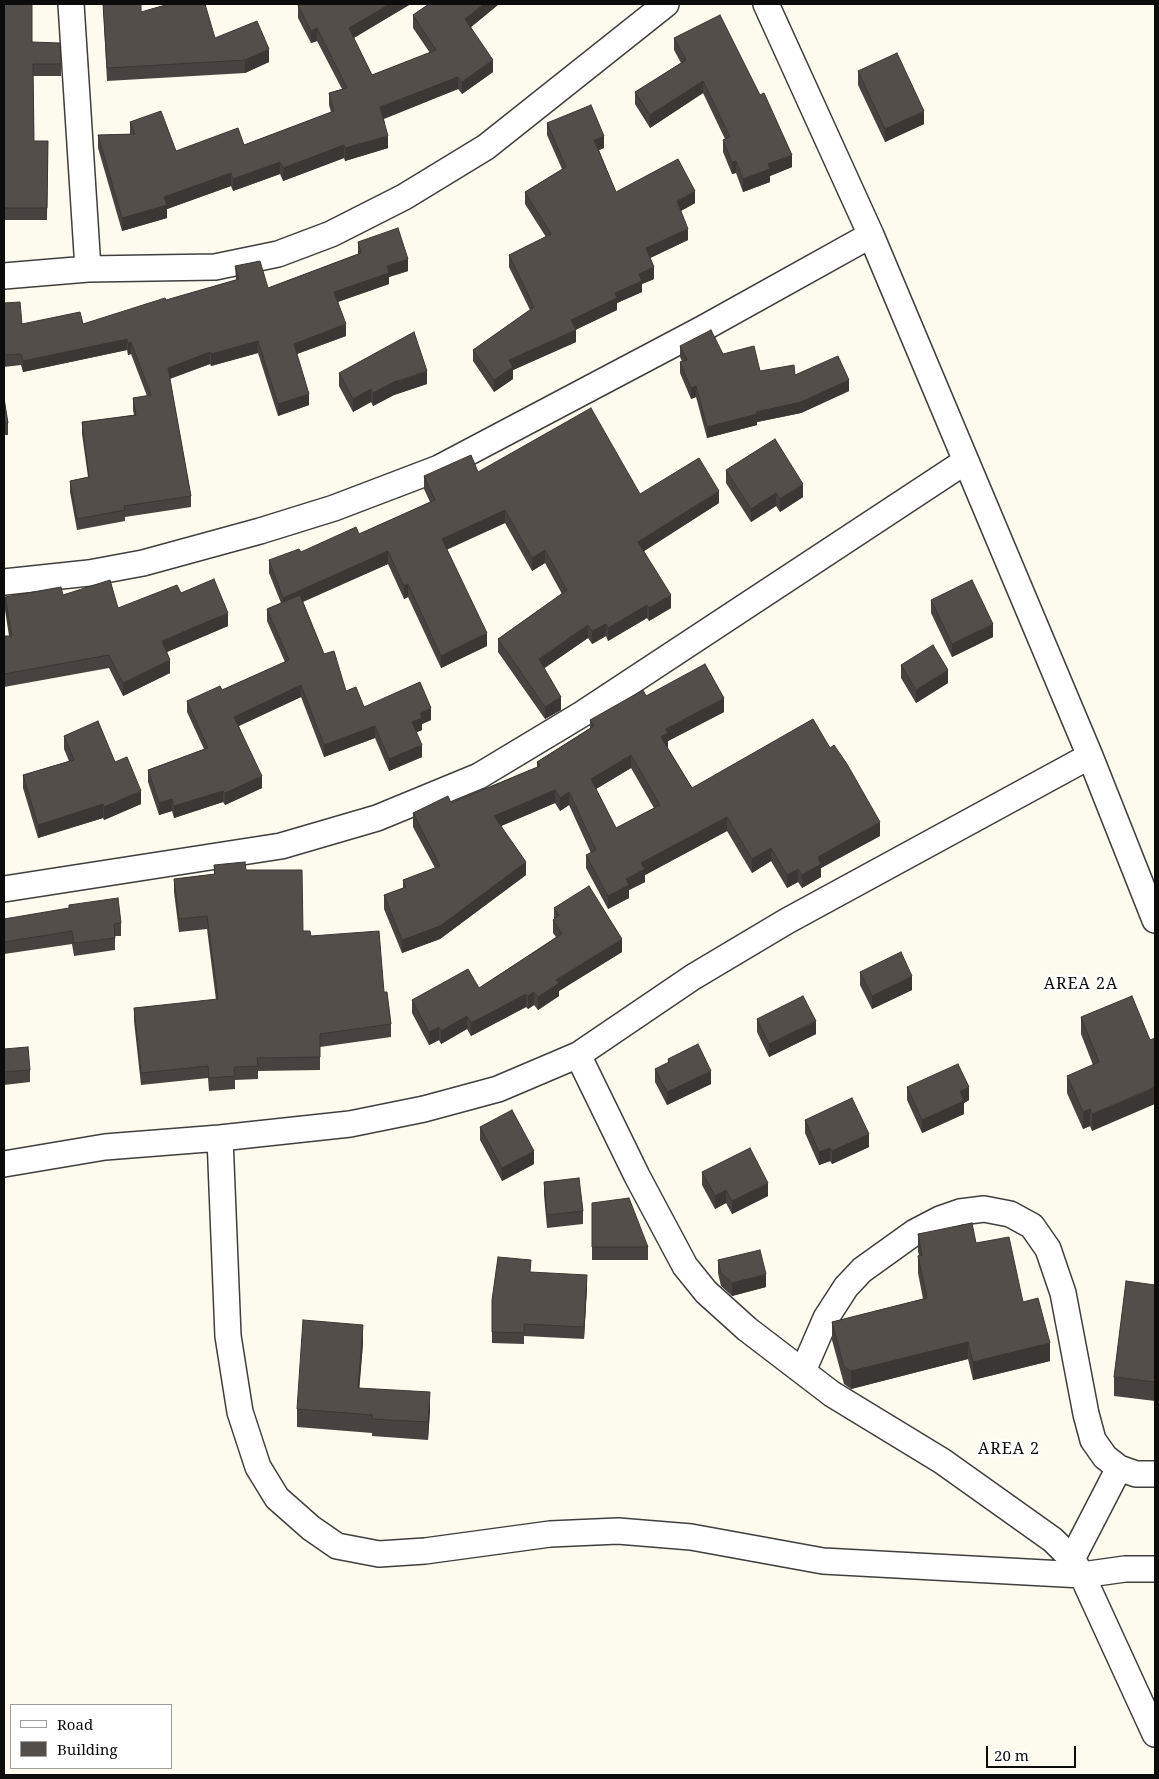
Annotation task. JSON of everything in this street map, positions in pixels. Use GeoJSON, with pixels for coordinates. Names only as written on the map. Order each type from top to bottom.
{"type":"FeatureCollection","features":[{"type":"Feature","properties":{"kind":"street"},"geometry":{"type":"LineString","coordinates":[[71,4],[88,269]]}},
{"type":"Feature","properties":{"kind":"street"},"geometry":{"type":"LineString","coordinates":[[4,276],[88,269],[215,267],[278,254],[331,234],[404,197],[486,147],[666,4]]}},
{"type":"Feature","properties":{"kind":"street"},"geometry":{"type":"LineString","coordinates":[[766,4],[871,235],[1090,756],[1155,920]]}},
{"type":"Feature","properties":{"kind":"street"},"geometry":{"type":"LineString","coordinates":[[4,582],[89,573],[143,563],[325,511],[439,468],[702,329],[871,235]]}},
{"type":"Feature","properties":{"kind":"street"},"geometry":{"type":"LineString","coordinates":[[4,889],[281,846],[377,818],[479,776],[582,714],[966,461]]}},
{"type":"Feature","properties":{"kind":"street"},"geometry":{"type":"LineString","coordinates":[[4,1164],[105,1147],[220,1138],[350,1124],[424,1109],[498,1088],[578,1055],[693,977],[788,920],[1090,756]]}},
{"type":"Feature","properties":{"kind":"street"},"geometry":{"type":"LineString","coordinates":[[578,1055],[636,1176],[685,1266],[706,1292],[746,1329],[803,1370],[832,1394],[942,1461],[1053,1540],[1077,1567],[1155,1734]]}},
{"type":"Feature","properties":{"kind":"street"},"geometry":{"type":"LineString","coordinates":[[220,1138],[228,1336],[240,1412],[258,1467],[277,1498],[312,1528],[337,1546],[379,1554],[424,1551],[550,1534],[618,1531],[691,1537],[823,1561],[1077,1567],[1125,1570],[1155,1569]]}},
{"type":"Feature","properties":{"kind":"street"},"geometry":{"type":"LineString","coordinates":[[803,1370],[826,1318],[846,1286],[862,1270],[915,1232],[940,1219],[960,1212],[984,1209],[1010,1214],[1032,1226],[1048,1249],[1063,1293],[1086,1414],[1093,1440],[1105,1458],[1119,1468],[1136,1474],[1155,1474]]}},
{"type":"Feature","properties":{"kind":"street"},"geometry":{"type":"LineString","coordinates":[[1077,1567],[1119,1468]]}},
{"type":"Feature","properties":{"kind":"building"},"geometry":{"type":"Polygon","coordinates":[[[4,4],[32,4],[32,42],[60,43],[61,64],[33,64],[34,141],[48,141],[47,208],[4,208],[4,4]]]}},
{"type":"Feature","properties":{"kind":"building"},"geometry":{"type":"Polygon","coordinates":[[[103,4],[141,4],[141,12],[169,4],[205,4],[215,38],[257,21],[269,49],[245,60],[107,68],[103,4]]]}},
{"type":"Feature","properties":{"kind":"building"},"geometry":{"type":"Polygon","coordinates":[[[390,4],[349,28],[372,75],[436,50],[413,15],[429,4],[484,4],[465,19],[493,60],[462,82],[458,77],[380,107],[388,136],[345,148],[344,145],[283,168],[280,162],[233,179],[231,173],[164,197],[167,205],[122,218],[98,135],[135,134],[130,122],[161,111],[176,151],[238,128],[244,145],[334,111],[329,93],[347,88],[317,28],[311,31],[298,5],[390,4]]]}},
{"type":"Feature","properties":{"kind":"building"},"geometry":{"type":"Polygon","coordinates":[[[720,15],[760,95],[764,93],[792,155],[768,164],[770,169],[743,179],[736,161],[732,162],[723,140],[730,137],[703,81],[650,115],[635,92],[686,60],[674,38],[720,15]]]}},
{"type":"Feature","properties":{"kind":"building"},"geometry":{"type":"Polygon","coordinates":[[[897,53],[924,111],[885,129],[858,71],[897,53]]]}},
{"type":"Feature","properties":{"kind":"building"},"geometry":{"type":"Polygon","coordinates":[[[591,105],[604,136],[594,140],[616,192],[678,159],[695,191],[677,201],[688,229],[646,248],[654,267],[639,274],[642,281],[615,293],[617,298],[571,320],[576,330],[509,360],[513,367],[494,380],[473,350],[534,307],[509,255],[551,234],[525,192],[566,167],[547,123],[591,105]]]}},
{"type":"Feature","properties":{"kind":"building"},"geometry":{"type":"Polygon","coordinates":[[[398,228],[408,259],[387,266],[389,273],[334,292],[346,324],[294,344],[309,394],[278,404],[258,341],[211,354],[210,352],[168,368],[191,496],[124,506],[125,510],[77,519],[70,481],[89,477],[82,422],[136,415],[133,398],[151,395],[131,342],[128,343],[127,339],[23,361],[21,354],[4,355],[4,303],[20,302],[22,324],[80,312],[83,324],[165,298],[166,300],[239,279],[235,266],[260,261],[268,288],[361,253],[358,242],[398,228]]]}},
{"type":"Feature","properties":{"kind":"building"},"geometry":{"type":"Polygon","coordinates":[[[711,330],[723,354],[754,346],[760,371],[794,365],[795,375],[838,356],[849,380],[801,402],[756,412],[757,414],[707,427],[696,386],[691,388],[680,362],[687,360],[680,346],[711,330]]]}},
{"type":"Feature","properties":{"kind":"building"},"geometry":{"type":"Polygon","coordinates":[[[414,332],[427,371],[394,382],[373,393],[371,389],[353,399],[339,373],[414,332]]]}},
{"type":"Feature","properties":{"kind":"building"},"geometry":{"type":"Polygon","coordinates":[[[4,398],[8,423],[4,423],[4,398]]]}},
{"type":"Feature","properties":{"kind":"building"},"geometry":{"type":"Polygon","coordinates":[[[591,408],[640,494],[699,458],[719,491],[638,542],[671,595],[649,608],[647,605],[608,628],[606,624],[592,631],[588,625],[539,659],[561,697],[545,707],[498,639],[567,590],[545,550],[532,558],[505,510],[442,539],[487,633],[441,656],[408,584],[404,586],[388,551],[283,598],[269,560],[299,549],[301,552],[356,527],[359,534],[435,500],[424,476],[471,455],[478,472],[591,408]]]}},
{"type":"Feature","properties":{"kind":"building"},"geometry":{"type":"Polygon","coordinates":[[[775,439],[803,484],[780,499],[776,493],[751,509],[726,470],[775,439]]]}},
{"type":"Feature","properties":{"kind":"building"},"geometry":{"type":"Polygon","coordinates":[[[214,579],[228,613],[162,641],[170,660],[123,683],[109,655],[4,674],[4,636],[12,636],[5,597],[61,587],[63,595],[110,580],[118,608],[177,585],[181,593],[214,579]]]}},
{"type":"Feature","properties":{"kind":"building"},"geometry":{"type":"Polygon","coordinates":[[[972,580],[993,624],[952,644],[931,600],[972,580]]]}},
{"type":"Feature","properties":{"kind":"building"},"geometry":{"type":"Polygon","coordinates":[[[300,595],[324,654],[334,651],[346,691],[356,687],[364,707],[420,682],[431,708],[420,713],[422,718],[412,722],[422,745],[389,759],[375,726],[324,745],[301,685],[234,717],[262,776],[225,793],[223,791],[174,806],[172,799],[159,803],[148,770],[208,748],[187,701],[220,686],[222,690],[289,660],[267,609],[300,595]]]}},
{"type":"Feature","properties":{"kind":"building"},"geometry":{"type":"Polygon","coordinates":[[[933,645],[948,670],[916,690],[901,665],[933,645]]]}},
{"type":"Feature","properties":{"kind":"building"},"geometry":{"type":"Polygon","coordinates":[[[705,664],[724,698],[666,729],[668,733],[661,737],[692,788],[813,719],[830,748],[834,745],[847,764],[880,822],[818,857],[821,864],[802,875],[798,869],[787,875],[771,848],[752,859],[727,817],[641,863],[645,869],[626,879],[629,885],[608,896],[586,855],[596,850],[569,792],[560,798],[555,790],[494,816],[526,862],[440,926],[402,940],[384,895],[406,887],[403,880],[440,866],[413,813],[448,796],[451,803],[540,766],[537,762],[594,726],[590,720],[643,690],[646,696],[705,664]],[[631,755],[591,779],[616,828],[660,805],[631,755]]]}},
{"type":"Feature","properties":{"kind":"building"},"geometry":{"type":"Polygon","coordinates":[[[98,721],[115,762],[127,757],[141,791],[104,807],[103,804],[38,825],[23,775],[74,760],[64,736],[98,721]]]}},
{"type":"Feature","properties":{"kind":"building"},"geometry":{"type":"Polygon","coordinates":[[[245,862],[246,870],[302,870],[303,931],[310,931],[311,936],[379,931],[384,992],[387,992],[391,1024],[320,1034],[320,1057],[257,1058],[258,1066],[234,1067],[235,1076],[209,1078],[208,1066],[141,1073],[134,1008],[218,999],[207,916],[179,919],[174,879],[215,874],[214,865],[245,862]]]}},
{"type":"Feature","properties":{"kind":"building"},"geometry":{"type":"Polygon","coordinates":[[[589,886],[622,939],[556,980],[559,983],[538,997],[534,992],[528,996],[526,994],[471,1023],[467,1016],[441,1031],[439,1027],[429,1032],[412,1000],[468,969],[479,988],[562,934],[553,920],[559,915],[554,908],[589,886]]]}},
{"type":"Feature","properties":{"kind":"building"},"geometry":{"type":"Polygon","coordinates":[[[118,898],[121,923],[114,924],[115,938],[74,943],[72,931],[4,942],[4,919],[69,908],[69,905],[118,898]]]}},
{"type":"Feature","properties":{"kind":"building"},"geometry":{"type":"Polygon","coordinates":[[[901,952],[912,976],[872,996],[860,972],[901,952]]]}},
{"type":"Feature","properties":{"kind":"building"},"geometry":{"type":"Polygon","coordinates":[[[803,996],[816,1021],[769,1044],[757,1019],[803,996]]]}},
{"type":"Feature","properties":{"kind":"building"},"geometry":{"type":"Polygon","coordinates":[[[1132,996],[1150,1040],[1155,1038],[1155,1087],[1092,1114],[1090,1109],[1083,1112],[1067,1076],[1099,1062],[1081,1017],[1132,996]]]}},
{"type":"Feature","properties":{"kind":"building"},"geometry":{"type":"Polygon","coordinates":[[[698,1044],[711,1071],[667,1092],[655,1069],[669,1062],[668,1059],[698,1044]]]}},
{"type":"Feature","properties":{"kind":"building"},"geometry":{"type":"Polygon","coordinates":[[[28,1047],[30,1070],[4,1072],[4,1049],[28,1047]]]}},
{"type":"Feature","properties":{"kind":"building"},"geometry":{"type":"Polygon","coordinates":[[[958,1064],[969,1087],[960,1091],[964,1101],[922,1120],[907,1087],[958,1064]]]}},
{"type":"Feature","properties":{"kind":"building"},"geometry":{"type":"Polygon","coordinates":[[[852,1098],[869,1134],[832,1151],[830,1148],[819,1152],[805,1120],[852,1098]]]}},
{"type":"Feature","properties":{"kind":"building"},"geometry":{"type":"Polygon","coordinates":[[[512,1110],[534,1151],[502,1168],[480,1127],[512,1110]]]}},
{"type":"Feature","properties":{"kind":"building"},"geometry":{"type":"Polygon","coordinates":[[[750,1148],[768,1183],[732,1201],[726,1190],[715,1196],[702,1172],[750,1148]]]}},
{"type":"Feature","properties":{"kind":"building"},"geometry":{"type":"Polygon","coordinates":[[[579,1178],[583,1211],[547,1215],[544,1182],[579,1178]]]}},
{"type":"Feature","properties":{"kind":"building"},"geometry":{"type":"Polygon","coordinates":[[[629,1198],[648,1247],[592,1247],[592,1203],[629,1198]]]}},
{"type":"Feature","properties":{"kind":"building"},"geometry":{"type":"Polygon","coordinates":[[[972,1223],[976,1243],[1009,1237],[1023,1302],[1038,1298],[1050,1343],[973,1362],[968,1342],[851,1371],[844,1367],[832,1322],[927,1298],[918,1256],[922,1255],[918,1234],[972,1223]]]}},
{"type":"Feature","properties":{"kind":"building"},"geometry":{"type":"Polygon","coordinates":[[[760,1250],[766,1274],[732,1283],[721,1273],[718,1260],[760,1250]]]}},
{"type":"Feature","properties":{"kind":"building"},"geometry":{"type":"Polygon","coordinates":[[[498,1257],[531,1260],[530,1272],[587,1275],[584,1327],[524,1324],[524,1333],[492,1332],[492,1300],[498,1257]]]}},
{"type":"Feature","properties":{"kind":"building"},"geometry":{"type":"Polygon","coordinates":[[[1126,1281],[1155,1285],[1155,1382],[1114,1377],[1126,1281]]]}},
{"type":"Feature","properties":{"kind":"building"},"geometry":{"type":"Polygon","coordinates":[[[303,1320],[363,1325],[358,1388],[430,1392],[428,1422],[372,1419],[372,1415],[297,1409],[303,1320]]]}},
{"type":"Feature","properties":{"kind":"district","name":"AREA 2A"},"geometry":{"type":"Point","coordinates":[1081,984]}},
{"type":"Feature","properties":{"kind":"district","name":"AREA 2"},"geometry":{"type":"Point","coordinates":[1009,1449]}}]}
